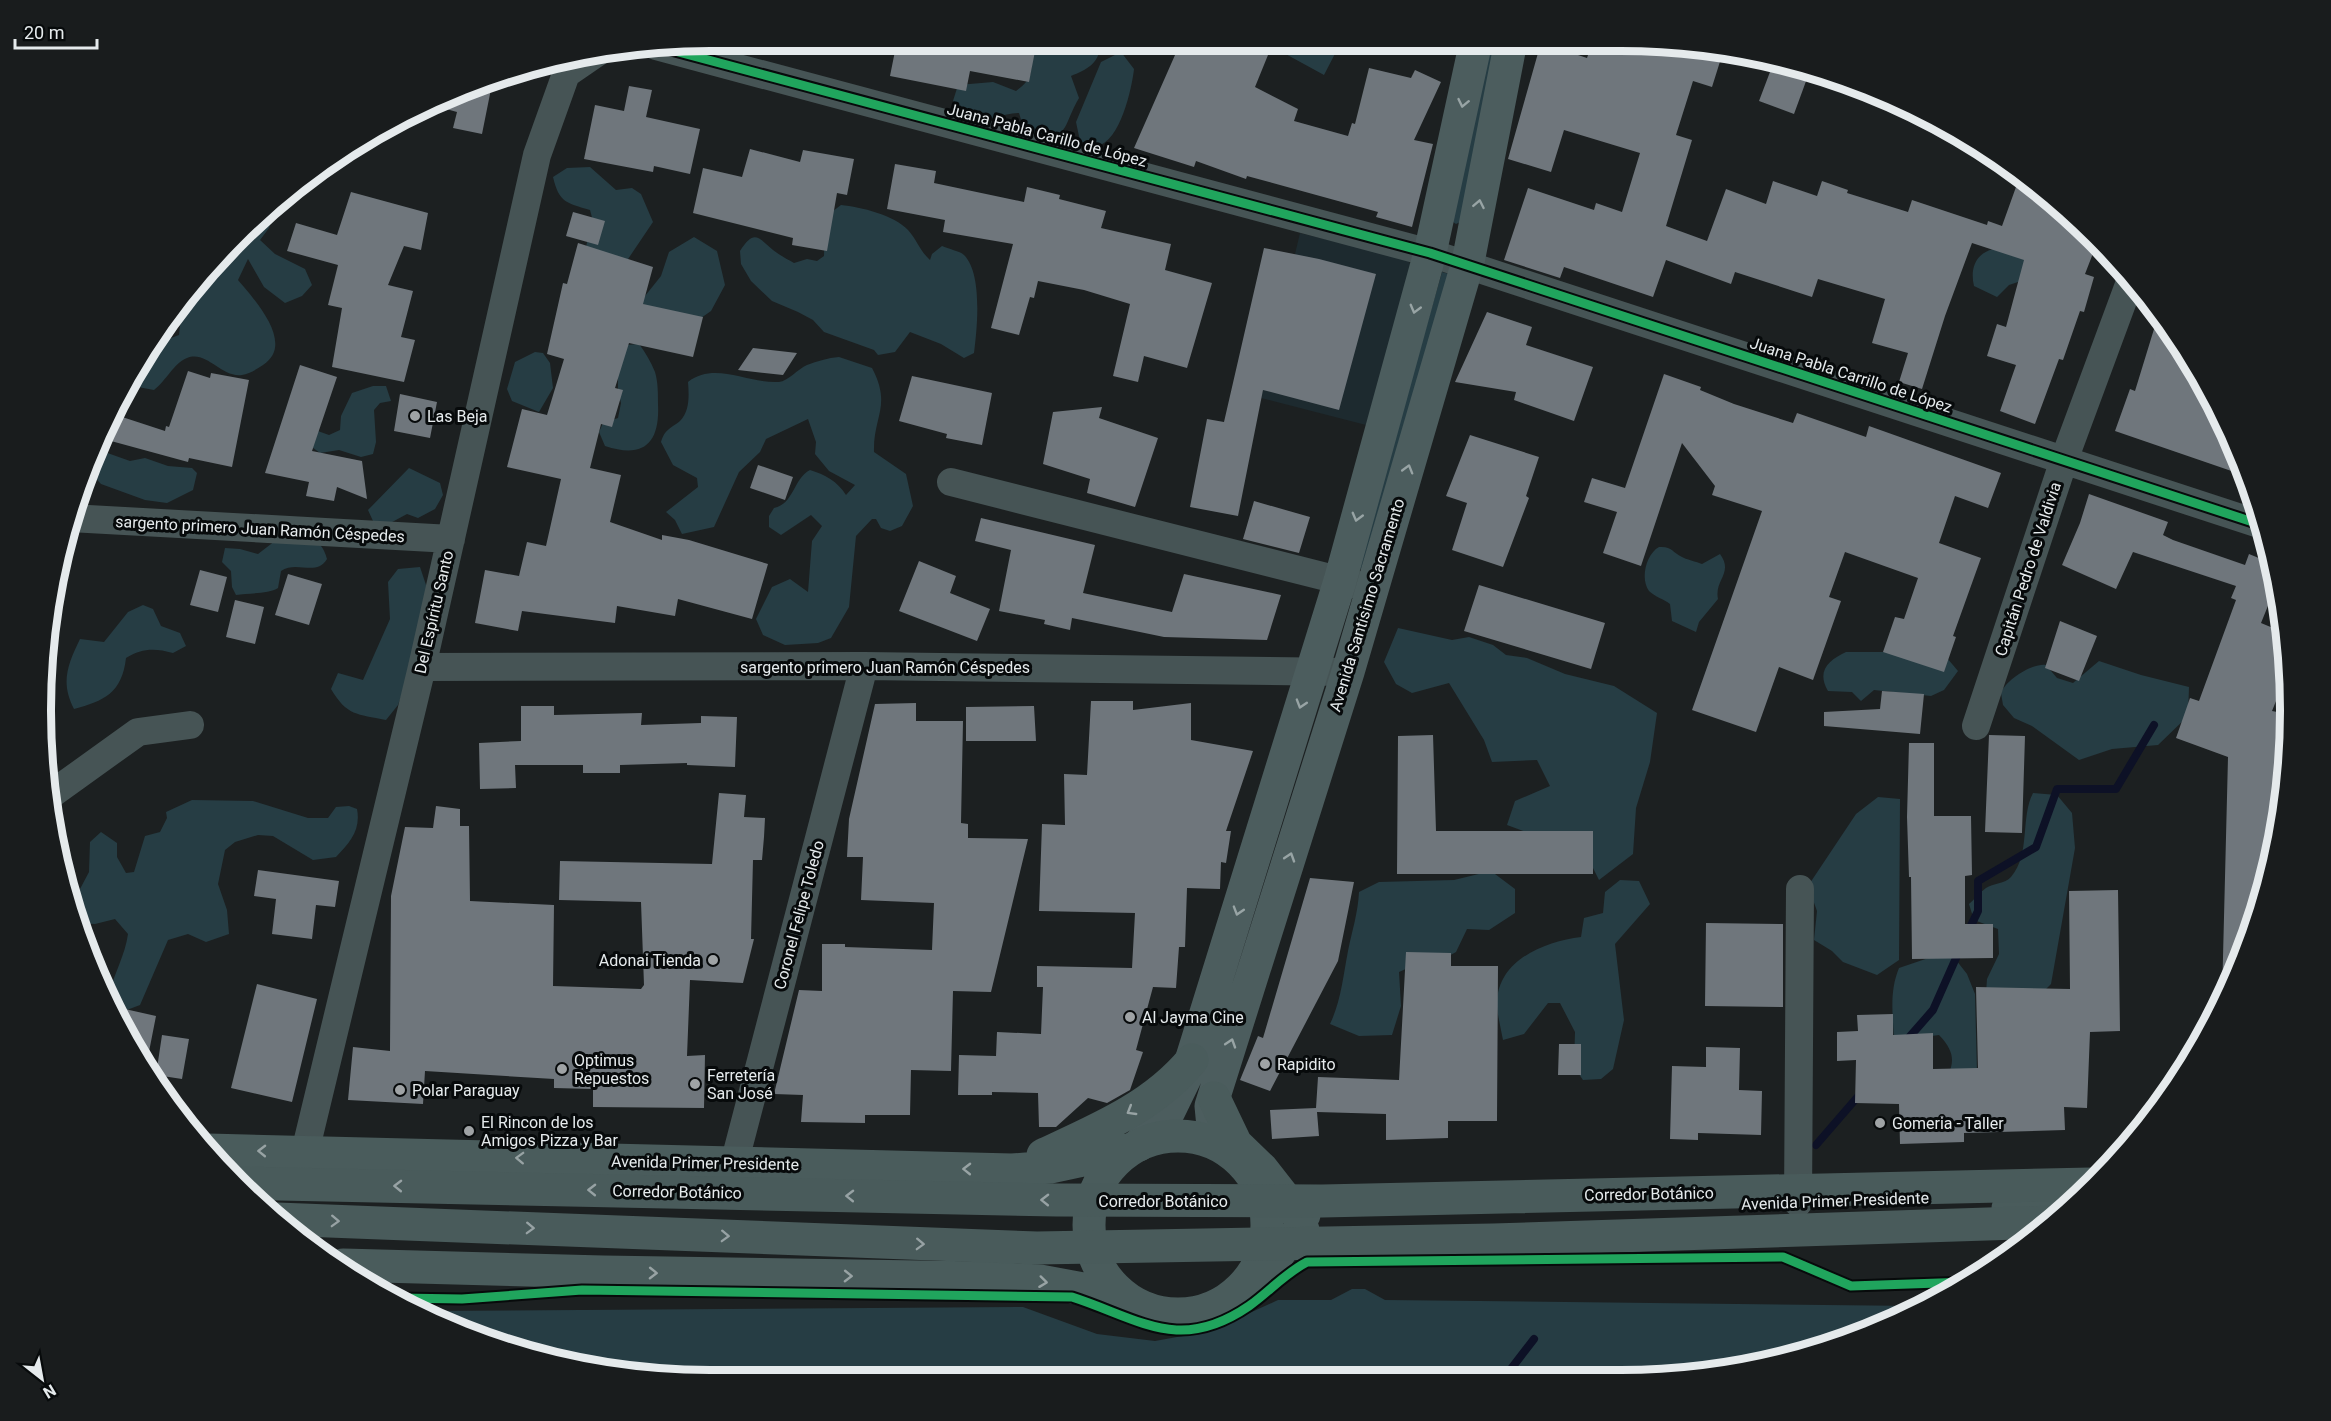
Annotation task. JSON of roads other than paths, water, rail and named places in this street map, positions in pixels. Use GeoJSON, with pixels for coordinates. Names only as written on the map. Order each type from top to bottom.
{"type":"FeatureCollection","features":[{"type":"Feature","properties":{"kind":"highway"},"geometry":{"type":"LineString","coordinates":[[1012,1170],[1110,1124],[1172,1084],[1192,1060]]}},
{"type":"Feature","properties":{"kind":"highway","name":"Avenida Primer Presidente"},"geometry":{"type":"LineString","coordinates":[[220,1150],[1012,1170],[1050,1167],[1134,1147],[1161,1137],[1186,1136],[1210,1141],[1248,1164],[1298,1215],[1798,1203],[2069,1193]]}},
{"type":"Feature","properties":{"kind":"highway","name":"Avenida Primer Presidente"},"geometry":{"type":"LineString","coordinates":[[1134,1147],[1108,1169],[1094,1194],[1088,1221],[1091,1249],[1102,1275],[1121,1296],[1142,1308],[1165,1314],[1189,1314],[1212,1308],[1226,1300],[1276,1258],[1300,1231],[1785,1217],[2055,1206]]}},
{"type":"Feature","properties":{"kind":"highway","name":"Avenida Primer Presidente"},"geometry":{"type":"LineString","coordinates":[[1248,1164],[1264,1202],[1267,1236],[1261,1259],[1250,1279]]}},
{"type":"Feature","properties":{"kind":"highway","name":"Corredor Botánico"},"geometry":{"type":"LineString","coordinates":[[251,1183],[1057,1200],[1276,1201],[2079,1184]]}},
{"type":"Feature","properties":{"kind":"highway"},"geometry":{"type":"LineString","coordinates":[[292,1220],[1037,1248],[1493,1240],[2036,1223]]}},
{"type":"Feature","properties":{"kind":"highway","name":"Avenida Primer Presidente"},"geometry":{"type":"LineString","coordinates":[[354,1265],[984,1278],[1040,1281],[1121,1296]]}},
{"type":"Feature","properties":{"kind":"highway"},"geometry":{"type":"LineString","coordinates":[[387,1285],[465,1285],[603,1272]]}},
{"type":"Feature","properties":{"kind":"main road","name":"Avenida Santísimo Sacramento"},"geometry":{"type":"LineString","coordinates":[[1134,1147],[1169,1111],[1179,1094],[1192,1060],[1340,581],[1430,253],[1474,51]]}},
{"type":"Feature","properties":{"kind":"main road","name":"Avenida Santísimo Sacramento"},"geometry":{"type":"LineString","coordinates":[[1248,1164],[1212,1126],[1210,1118],[1214,1098],[1348,672],[1467,265],[1509,51]]}},
{"type":"Feature","properties":{"kind":"street","name":"Juana Pabla Carillo de López"},"geometry":{"type":"LineString","coordinates":[[678,52],[1430,253]]}},
{"type":"Feature","properties":{"kind":"street","name":"Del Espíritu Santo"},"geometry":{"type":"LineString","coordinates":[[305,1152],[422,667],[537,154],[567,67]]}},
{"type":"Feature","properties":{"kind":"street","name":"Juana Pabla Carrillo de López"},"geometry":{"type":"LineString","coordinates":[[1430,253],[2252,522]]}},
{"type":"Feature","properties":{"kind":"street","name":"Capitán Pedro de Valdivia"},"geometry":{"type":"LineString","coordinates":[[1976,726],[2064,460],[2127,289]]}},
{"type":"Feature","properties":{"kind":"street"},"geometry":{"type":"LineString","coordinates":[[951,482],[1373,589]]}},
{"type":"Feature","properties":{"kind":"street","name":"sargento primero Juan Ramón Céspedes"},"geometry":{"type":"LineString","coordinates":[[80,519],[451,539]]}},
{"type":"Feature","properties":{"kind":"street","name":"sargento primero Juan Ramón Céspedes"},"geometry":{"type":"LineString","coordinates":[[422,667],[864,666],[1348,672]]}},
{"type":"Feature","properties":{"kind":"street","name":"Coronel Felipe Toledo"},"geometry":{"type":"LineString","coordinates":[[734,1164],[864,666]]}},
{"type":"Feature","properties":{"kind":"street"},"geometry":{"type":"LineString","coordinates":[[56,791],[138,732],[189,725]]}},
{"type":"Feature","properties":{"kind":"street"},"geometry":{"type":"LineString","coordinates":[[1798,1203],[1800,889]]}},
{"type":"Feature","properties":{"kind":"waterway"},"geometry":{"type":"LineString","coordinates":[[1967,934],[1978,911],[1978,881],[2036,847],[2057,789],[2116,789],[2154,725]]}},
{"type":"Feature","properties":{"kind":"waterway"},"geometry":{"type":"LineString","coordinates":[[1905,1042],[1933,1010],[1960,949]]}},
{"type":"Feature","properties":{"kind":"waterway"},"geometry":{"type":"LineString","coordinates":[[1816,1145],[1861,1093]]}},
{"type":"Feature","properties":{"kind":"waterway"},"geometry":{"type":"LineString","coordinates":[[1510,1370],[1534,1339]]}},
{"type":"Feature","properties":{"kind":"place","name":"Las Beja"},"geometry":{"type":"Point","coordinates":[415,416]}},
{"type":"Feature","properties":{"kind":"place","name":"Adonai Tienda"},"geometry":{"type":"Point","coordinates":[713,960]}},
{"type":"Feature","properties":{"kind":"place","name":"Al Jayma Cine"},"geometry":{"type":"Point","coordinates":[1130,1017]}},
{"type":"Feature","properties":{"kind":"place","name":"Rapidito"},"geometry":{"type":"Point","coordinates":[1265,1064]}},
{"type":"Feature","properties":{"kind":"place","name":"Optimus Repuestos"},"geometry":{"type":"Point","coordinates":[562,1069]}},
{"type":"Feature","properties":{"kind":"place","name":"Ferretería San José"},"geometry":{"type":"Point","coordinates":[695,1084]}},
{"type":"Feature","properties":{"kind":"place","name":"Polar Paraguay"},"geometry":{"type":"Point","coordinates":[400,1090]}},
{"type":"Feature","properties":{"kind":"place","name":"Gomeria - Taller"},"geometry":{"type":"Point","coordinates":[1880,1123]}},
{"type":"Feature","properties":{"kind":"place","name":"El Rincon de los Amigos Pizza y Bar"},"geometry":{"type":"Point","coordinates":[469,1131]}}]}
